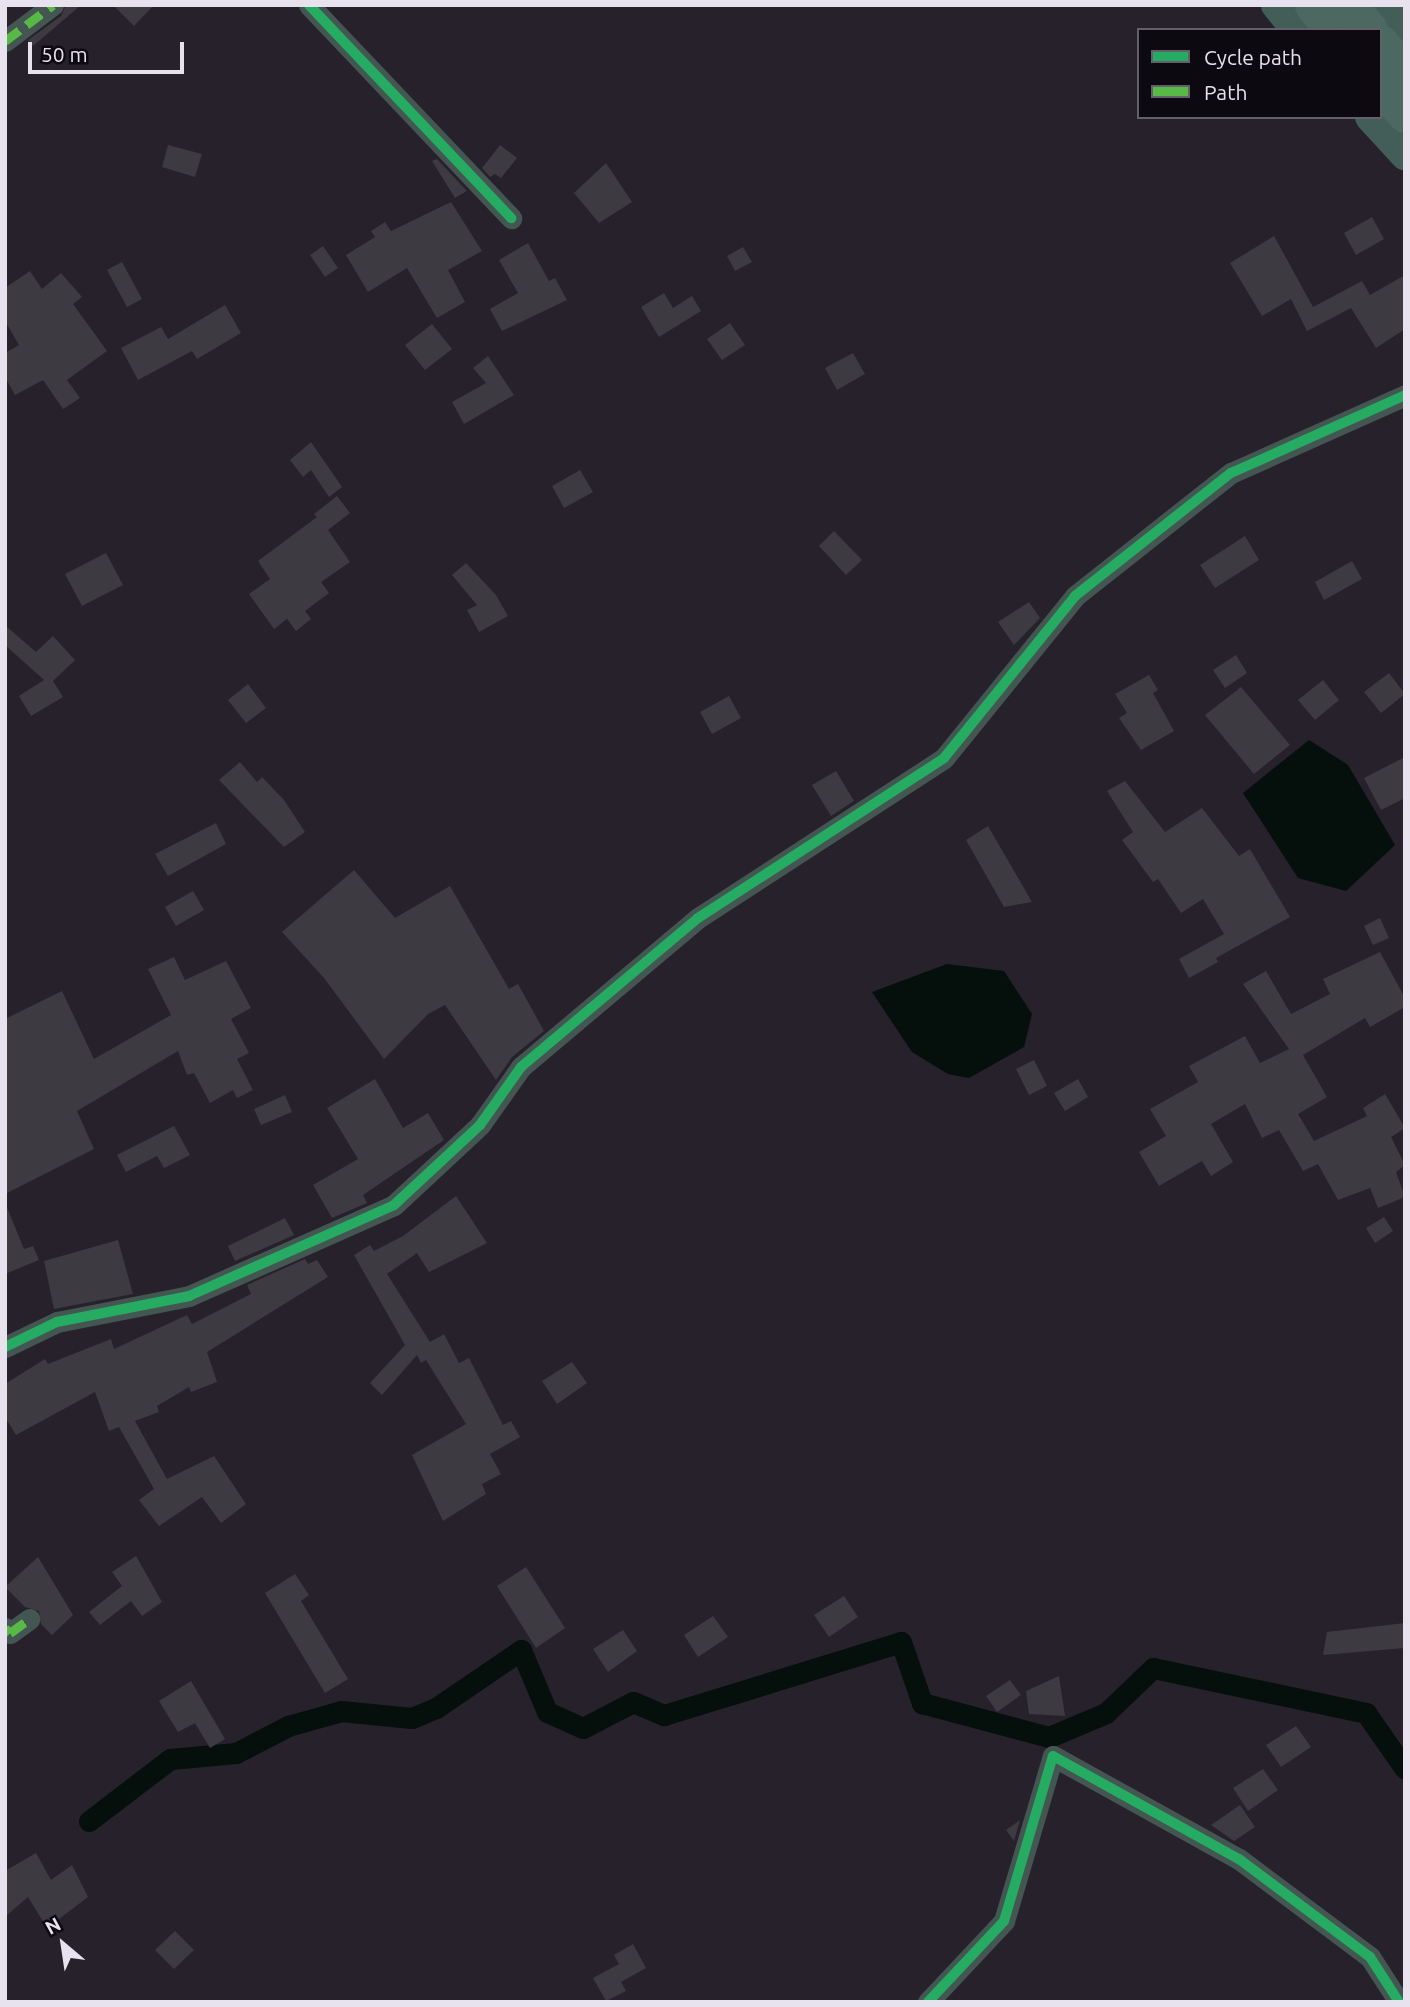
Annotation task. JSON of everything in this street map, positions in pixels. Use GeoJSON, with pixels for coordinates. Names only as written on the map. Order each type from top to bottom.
{"type":"FeatureCollection","features":[{"type":"Feature","properties":{"kind":"highway"},"geometry":{"type":"LineString","coordinates":[[1313,5],[1331,28]]}},
{"type":"Feature","properties":{"kind":"highway"},"geometry":{"type":"LineString","coordinates":[[1349,5],[1367,28]]}},
{"type":"Feature","properties":{"kind":"highway"},"geometry":{"type":"LineString","coordinates":[[1382,45],[1405,73]]}},
{"type":"Feature","properties":{"kind":"highway"},"geometry":{"type":"LineString","coordinates":[[1382,88],[1405,114]]}},
{"type":"Feature","properties":{"kind":"main road"},"geometry":{"type":"LineString","coordinates":[[1276,5],[1294,28]]}},
{"type":"Feature","properties":{"kind":"main road"},"geometry":{"type":"LineString","coordinates":[[1387,5],[1405,27]]}},
{"type":"Feature","properties":{"kind":"main road"},"geometry":{"type":"LineString","coordinates":[[1372,119],[1405,155]]}},
{"type":"Feature","properties":{"kind":"street"},"geometry":{"type":"LineString","coordinates":[[5,41],[53,5]]}},
{"type":"Feature","properties":{"kind":"street"},"geometry":{"type":"LineString","coordinates":[[309,5],[511,218]]}},
{"type":"Feature","properties":{"kind":"street"},"geometry":{"type":"LineString","coordinates":[[5,1348],[57,1322],[189,1297],[394,1205],[480,1125],[521,1067],[698,918],[944,758],[1075,596],[1231,474],[1405,395]]}},
{"type":"Feature","properties":{"kind":"street"},"geometry":{"type":"LineString","coordinates":[[5,1628],[10,1633],[29,1619]]}},
{"type":"Feature","properties":{"kind":"street"},"geometry":{"type":"LineString","coordinates":[[928,2002],[1004,1921],[1053,1756],[1239,1859],[1370,1956],[1399,2002]]}},
{"type":"Feature","properties":{"kind":"shaded area"},"geometry":{"type":"Polygon","coordinates":[[[1309,740],[1348,765],[1395,845],[1346,891],[1298,878],[1243,793],[1309,740]]]}},
{"type":"Feature","properties":{"kind":"shaded area"},"geometry":{"type":"Polygon","coordinates":[[[947,964],[1004,971],[1032,1014],[1024,1047],[969,1078],[948,1074],[912,1052],[872,992],[947,964]]]}},
{"type":"Feature","properties":{"kind":"building"},"geometry":{"type":"Polygon","coordinates":[[[66,5],[81,5],[33,46],[28,40],[61,16],[66,5]]]}},
{"type":"Feature","properties":{"kind":"building"},"geometry":{"type":"Polygon","coordinates":[[[113,5],[154,5],[134,26],[113,5]]]}},
{"type":"Feature","properties":{"kind":"building"},"geometry":{"type":"Polygon","coordinates":[[[168,145],[202,154],[195,177],[162,167],[168,145]]]}},
{"type":"Feature","properties":{"kind":"building"},"geometry":{"type":"Polygon","coordinates":[[[500,145],[517,158],[501,178],[495,174],[490,177],[482,168],[500,145]]]}},
{"type":"Feature","properties":{"kind":"building"},"geometry":{"type":"Polygon","coordinates":[[[437,159],[467,191],[455,198],[432,161],[437,159]]]}},
{"type":"Feature","properties":{"kind":"building"},"geometry":{"type":"Polygon","coordinates":[[[606,163],[632,202],[599,223],[574,193],[606,163]]]}},
{"type":"Feature","properties":{"kind":"building"},"geometry":{"type":"Polygon","coordinates":[[[451,202],[482,251],[448,270],[465,302],[437,318],[407,268],[368,292],[346,255],[375,237],[371,231],[385,222],[391,231],[451,202]]]}},
{"type":"Feature","properties":{"kind":"building"},"geometry":{"type":"Polygon","coordinates":[[[1372,217],[1384,239],[1356,255],[1344,233],[1372,217]]]}},
{"type":"Feature","properties":{"kind":"building"},"geometry":{"type":"Polygon","coordinates":[[[1274,236],[1313,307],[1362,281],[1370,295],[1405,275],[1405,329],[1376,348],[1351,308],[1307,331],[1291,299],[1262,316],[1230,263],[1274,236]]]}},
{"type":"Feature","properties":{"kind":"building"},"geometry":{"type":"Polygon","coordinates":[[[528,243],[549,281],[555,278],[567,300],[502,331],[490,309],[518,293],[499,260],[528,243]]]}},
{"type":"Feature","properties":{"kind":"building"},"geometry":{"type":"Polygon","coordinates":[[[323,246],[338,268],[325,277],[310,255],[323,246]]]}},
{"type":"Feature","properties":{"kind":"building"},"geometry":{"type":"Polygon","coordinates":[[[743,247],[752,262],[735,271],[727,256],[743,247]]]}},
{"type":"Feature","properties":{"kind":"building"},"geometry":{"type":"Polygon","coordinates":[[[122,262],[142,299],[127,307],[107,270],[122,262]]]}},
{"type":"Feature","properties":{"kind":"building"},"geometry":{"type":"Polygon","coordinates":[[[30,271],[42,289],[61,273],[82,297],[73,304],[107,351],[67,380],[80,398],[63,409],[43,380],[15,395],[5,377],[5,353],[19,345],[5,321],[5,288],[30,271]]]}},
{"type":"Feature","properties":{"kind":"building"},"geometry":{"type":"Polygon","coordinates":[[[664,293],[673,308],[692,296],[701,311],[659,337],[641,307],[664,293]]]}},
{"type":"Feature","properties":{"kind":"building"},"geometry":{"type":"Polygon","coordinates":[[[225,305],[241,333],[197,359],[192,351],[138,380],[121,348],[161,327],[168,339],[225,305]]]}},
{"type":"Feature","properties":{"kind":"building"},"geometry":{"type":"Polygon","coordinates":[[[730,323],[745,345],[722,360],[707,339],[730,323]]]}},
{"type":"Feature","properties":{"kind":"building"},"geometry":{"type":"Polygon","coordinates":[[[432,324],[452,349],[425,370],[405,345],[432,324]]]}},
{"type":"Feature","properties":{"kind":"building"},"geometry":{"type":"Polygon","coordinates":[[[853,353],[865,374],[837,390],[825,368],[853,353]]]}},
{"type":"Feature","properties":{"kind":"building"},"geometry":{"type":"Polygon","coordinates":[[[488,356],[514,395],[464,424],[452,402],[486,383],[473,368],[488,356]]]}},
{"type":"Feature","properties":{"kind":"building"},"geometry":{"type":"Polygon","coordinates":[[[311,442],[342,487],[329,497],[311,470],[303,477],[290,460],[311,442]]]}},
{"type":"Feature","properties":{"kind":"building"},"geometry":{"type":"Polygon","coordinates":[[[580,470],[593,492],[564,508],[552,486],[580,470]]]}},
{"type":"Feature","properties":{"kind":"building"},"geometry":{"type":"Polygon","coordinates":[[[337,496],[350,513],[328,530],[350,562],[321,582],[329,593],[305,611],[311,619],[296,631],[287,619],[274,629],[249,594],[270,579],[258,561],[317,517],[314,514],[337,496]]]}},
{"type":"Feature","properties":{"kind":"building"},"geometry":{"type":"Polygon","coordinates":[[[834,531],[862,560],[846,575],[819,546],[834,531]]]}},
{"type":"Feature","properties":{"kind":"building"},"geometry":{"type":"Polygon","coordinates":[[[1245,536],[1259,560],[1215,588],[1200,565],[1245,536]]]}},
{"type":"Feature","properties":{"kind":"building"},"geometry":{"type":"Polygon","coordinates":[[[106,553],[123,585],[82,606],[65,574],[106,553]]]}},
{"type":"Feature","properties":{"kind":"building"},"geometry":{"type":"Polygon","coordinates":[[[1352,561],[1362,579],[1324,600],[1315,582],[1352,561]]]}},
{"type":"Feature","properties":{"kind":"building"},"geometry":{"type":"Polygon","coordinates":[[[466,563],[496,595],[508,616],[479,632],[467,610],[477,605],[452,575],[466,563]]]}},
{"type":"Feature","properties":{"kind":"building"},"geometry":{"type":"Polygon","coordinates":[[[1029,602],[1040,618],[1014,645],[998,622],[1029,602]]]}},
{"type":"Feature","properties":{"kind":"building"},"geometry":{"type":"Polygon","coordinates":[[[7,627],[36,652],[53,636],[75,660],[53,681],[63,697],[31,716],[19,696],[44,680],[5,645],[7,627]]]}},
{"type":"Feature","properties":{"kind":"building"},"geometry":{"type":"Polygon","coordinates":[[[1236,655],[1247,673],[1225,688],[1213,670],[1236,655]]]}},
{"type":"Feature","properties":{"kind":"building"},"geometry":{"type":"Polygon","coordinates":[[[1389,673],[1405,694],[1381,713],[1364,692],[1389,673]]]}},
{"type":"Feature","properties":{"kind":"building"},"geometry":{"type":"Polygon","coordinates":[[[1149,675],[1158,690],[1153,693],[1174,731],[1141,750],[1119,718],[1127,713],[1115,694],[1149,675]]]}},
{"type":"Feature","properties":{"kind":"building"},"geometry":{"type":"Polygon","coordinates":[[[1323,680],[1339,700],[1315,720],[1298,700],[1323,680]]]}},
{"type":"Feature","properties":{"kind":"building"},"geometry":{"type":"Polygon","coordinates":[[[248,684],[266,708],[246,723],[228,700],[248,684]]]}},
{"type":"Feature","properties":{"kind":"building"},"geometry":{"type":"Polygon","coordinates":[[[1241,687],[1290,745],[1254,774],[1205,715],[1241,687]]]}},
{"type":"Feature","properties":{"kind":"building"},"geometry":{"type":"Polygon","coordinates":[[[729,696],[741,718],[712,734],[700,712],[729,696]]]}},
{"type":"Feature","properties":{"kind":"building"},"geometry":{"type":"Polygon","coordinates":[[[1405,757],[1405,798],[1381,810],[1364,778],[1405,757]]]}},
{"type":"Feature","properties":{"kind":"building"},"geometry":{"type":"Polygon","coordinates":[[[240,762],[257,782],[262,777],[284,800],[305,832],[284,847],[219,780],[240,762]]]}},
{"type":"Feature","properties":{"kind":"building"},"geometry":{"type":"Polygon","coordinates":[[[836,771],[854,801],[831,816],[812,785],[836,771]]]}},
{"type":"Feature","properties":{"kind":"building"},"geometry":{"type":"Polygon","coordinates":[[[1125,781],[1165,832],[1202,808],[1239,856],[1250,849],[1290,917],[1216,958],[1218,962],[1189,978],[1179,959],[1224,934],[1203,899],[1181,913],[1158,879],[1153,882],[1122,840],[1133,832],[1107,791],[1125,781]]]}},
{"type":"Feature","properties":{"kind":"building"},"geometry":{"type":"Polygon","coordinates":[[[216,823],[226,844],[168,876],[155,854],[216,823]]]}},
{"type":"Feature","properties":{"kind":"building"},"geometry":{"type":"Polygon","coordinates":[[[988,826],[1032,902],[1004,907],[966,840],[988,826]]]}},
{"type":"Feature","properties":{"kind":"building"},"geometry":{"type":"Polygon","coordinates":[[[354,870],[395,918],[450,886],[509,989],[518,984],[544,1031],[512,1057],[496,1080],[445,1005],[428,1014],[384,1059],[324,978],[282,932],[354,870]]]}},
{"type":"Feature","properties":{"kind":"building"},"geometry":{"type":"Polygon","coordinates":[[[193,891],[204,910],[176,926],[165,907],[193,891]]]}},
{"type":"Feature","properties":{"kind":"building"},"geometry":{"type":"Polygon","coordinates":[[[1380,918],[1389,938],[1373,945],[1364,926],[1380,918]]]}},
{"type":"Feature","properties":{"kind":"building"},"geometry":{"type":"Polygon","coordinates":[[[1380,952],[1405,998],[1405,1007],[1370,1027],[1365,1018],[1303,1055],[1327,1097],[1298,1114],[1314,1141],[1367,1116],[1363,1108],[1385,1094],[1405,1128],[1391,1137],[1405,1165],[1396,1172],[1405,1197],[1378,1208],[1370,1188],[1338,1200],[1318,1164],[1303,1171],[1279,1130],[1262,1138],[1245,1104],[1211,1124],[1233,1162],[1211,1176],[1202,1161],[1159,1186],[1139,1152],[1166,1136],[1150,1109],[1198,1082],[1189,1066],[1245,1036],[1260,1063],[1289,1049],[1243,984],[1266,971],[1291,1014],[1330,994],[1323,979],[1380,952]]]}},
{"type":"Feature","properties":{"kind":"building"},"geometry":{"type":"Polygon","coordinates":[[[174,957],[185,980],[226,961],[251,1008],[231,1019],[249,1053],[237,1059],[253,1090],[237,1098],[233,1090],[210,1103],[194,1073],[187,1075],[178,1051],[77,1111],[94,1149],[5,1194],[5,1019],[62,991],[94,1059],[171,1015],[148,969],[174,957]]]}},
{"type":"Feature","properties":{"kind":"building"},"geometry":{"type":"Polygon","coordinates":[[[1034,1060],[1047,1086],[1029,1095],[1016,1069],[1034,1060]]]}},
{"type":"Feature","properties":{"kind":"building"},"geometry":{"type":"Polygon","coordinates":[[[375,1079],[403,1128],[428,1113],[444,1140],[363,1195],[367,1203],[332,1218],[313,1185],[358,1159],[327,1108],[375,1079]]]}},
{"type":"Feature","properties":{"kind":"building"},"geometry":{"type":"Polygon","coordinates":[[[1078,1079],[1088,1097],[1065,1111],[1054,1093],[1078,1079]]]}},
{"type":"Feature","properties":{"kind":"building"},"geometry":{"type":"Polygon","coordinates":[[[285,1095],[292,1112],[261,1125],[254,1109],[285,1095]]]}},
{"type":"Feature","properties":{"kind":"building"},"geometry":{"type":"Polygon","coordinates":[[[174,1126],[190,1155],[164,1168],[157,1156],[126,1172],[117,1155],[174,1126]]]}},
{"type":"Feature","properties":{"kind":"building"},"geometry":{"type":"Polygon","coordinates":[[[456,1196],[487,1243],[429,1272],[417,1253],[387,1274],[430,1342],[444,1334],[459,1363],[469,1358],[503,1425],[511,1421],[520,1437],[490,1454],[501,1474],[482,1484],[486,1494],[443,1521],[412,1455],[466,1424],[426,1360],[421,1363],[417,1355],[382,1395],[370,1383],[405,1345],[354,1255],[370,1245],[374,1251],[403,1236],[456,1196]]]}},
{"type":"Feature","properties":{"kind":"building"},"geometry":{"type":"Polygon","coordinates":[[[6,1205],[24,1249],[33,1246],[39,1260],[5,1274],[6,1205]]]}},
{"type":"Feature","properties":{"kind":"building"},"geometry":{"type":"Polygon","coordinates":[[[1384,1217],[1393,1231],[1375,1243],[1366,1228],[1384,1217]]]}},
{"type":"Feature","properties":{"kind":"building"},"geometry":{"type":"Polygon","coordinates":[[[285,1218],[294,1235],[235,1261],[228,1246],[285,1218]]]}},
{"type":"Feature","properties":{"kind":"building"},"geometry":{"type":"Polygon","coordinates":[[[118,1240],[133,1294],[54,1309],[44,1261],[118,1240]]]}},
{"type":"Feature","properties":{"kind":"building"},"geometry":{"type":"Polygon","coordinates":[[[305,1259],[308,1264],[317,1260],[328,1277],[207,1352],[217,1382],[191,1392],[189,1387],[157,1406],[159,1412],[135,1421],[167,1479],[214,1456],[246,1504],[221,1523],[202,1497],[159,1526],[139,1500],[154,1489],[119,1427],[109,1431],[95,1392],[16,1435],[5,1417],[5,1384],[45,1359],[48,1364],[111,1339],[114,1349],[187,1315],[192,1324],[251,1294],[247,1285],[305,1259]]]}},
{"type":"Feature","properties":{"kind":"building"},"geometry":{"type":"Polygon","coordinates":[[[572,1362],[587,1383],[557,1404],[542,1381],[572,1362]]]}},
{"type":"Feature","properties":{"kind":"building"},"geometry":{"type":"Polygon","coordinates":[[[136,1556],[162,1602],[142,1616],[131,1601],[100,1625],[89,1612],[122,1586],[112,1572],[136,1556]]]}},
{"type":"Feature","properties":{"kind":"building"},"geometry":{"type":"Polygon","coordinates":[[[38,1557],[73,1615],[52,1635],[41,1624],[39,1611],[25,1607],[5,1587],[38,1557]]]}},
{"type":"Feature","properties":{"kind":"building"},"geometry":{"type":"Polygon","coordinates":[[[526,1567],[565,1628],[536,1648],[497,1586],[526,1567]]]}},
{"type":"Feature","properties":{"kind":"building"},"geometry":{"type":"Polygon","coordinates":[[[295,1574],[309,1595],[301,1601],[348,1679],[325,1693],[265,1593],[295,1574]]]}},
{"type":"Feature","properties":{"kind":"building"},"geometry":{"type":"Polygon","coordinates":[[[844,1596],[858,1617],[829,1637],[814,1615],[844,1596]]]}},
{"type":"Feature","properties":{"kind":"building"},"geometry":{"type":"Polygon","coordinates":[[[713,1616],[728,1637],[698,1657],[684,1635],[713,1616]]]}},
{"type":"Feature","properties":{"kind":"building"},"geometry":{"type":"Polygon","coordinates":[[[1405,1623],[1405,1648],[1323,1655],[1327,1632],[1405,1623]]]}},
{"type":"Feature","properties":{"kind":"building"},"geometry":{"type":"Polygon","coordinates":[[[623,1630],[637,1651],[608,1672],[593,1649],[623,1630]]]}},
{"type":"Feature","properties":{"kind":"building"},"geometry":{"type":"Polygon","coordinates":[[[1059,1676],[1065,1716],[1029,1714],[1026,1691],[1059,1676]]]}},
{"type":"Feature","properties":{"kind":"building"},"geometry":{"type":"Polygon","coordinates":[[[1010,1680],[1021,1695],[997,1712],[986,1696],[1010,1680]]]}},
{"type":"Feature","properties":{"kind":"building"},"geometry":{"type":"Polygon","coordinates":[[[191,1681],[225,1739],[210,1748],[195,1723],[178,1732],[159,1701],[191,1681]]]}},
{"type":"Feature","properties":{"kind":"building"},"geometry":{"type":"Polygon","coordinates":[[[1296,1726],[1311,1747],[1281,1767],[1266,1745],[1296,1726]]]}},
{"type":"Feature","properties":{"kind":"building"},"geometry":{"type":"Polygon","coordinates":[[[1263,1769],[1278,1790],[1248,1811],[1233,1788],[1263,1769]]]}},
{"type":"Feature","properties":{"kind":"building"},"geometry":{"type":"Polygon","coordinates":[[[1240,1805],[1255,1827],[1234,1841],[1211,1825],[1240,1805]]]}},
{"type":"Feature","properties":{"kind":"building"},"geometry":{"type":"Polygon","coordinates":[[[1020,1820],[1014,1841],[1006,1830],[1020,1820]]]}},
{"type":"Feature","properties":{"kind":"building"},"geometry":{"type":"Polygon","coordinates":[[[36,1853],[51,1880],[72,1865],[88,1897],[47,1928],[28,1897],[5,1917],[5,1871],[36,1853]]]}},
{"type":"Feature","properties":{"kind":"building"},"geometry":{"type":"Polygon","coordinates":[[[175,1931],[194,1950],[174,1969],[155,1950],[175,1931]]]}},
{"type":"Feature","properties":{"kind":"building"},"geometry":{"type":"Polygon","coordinates":[[[633,1944],[646,1968],[621,1982],[626,1991],[606,2001],[593,1978],[619,1964],[614,1955],[633,1944]]]}},
{"type":"Feature","properties":{"kind":"waterway"},"geometry":{"type":"LineString","coordinates":[[89,1821],[170,1759],[236,1753],[288,1726],[341,1711],[412,1718],[436,1708],[521,1650],[547,1712],[583,1728],[633,1702],[664,1715],[901,1642],[922,1703],[1049,1737],[1106,1713],[1153,1668],[1366,1713],[1405,1769]]}},
{"type":"Feature","properties":{"kind":"marked path"},"geometry":{"type":"LineString","coordinates":[[5,41],[53,5]]}},
{"type":"Feature","properties":{"kind":"marked path"},"geometry":{"type":"LineString","coordinates":[[5,1628],[10,1633],[29,1619]]}},
{"type":"Feature","properties":{"kind":"cycle path"},"geometry":{"type":"LineString","coordinates":[[309,5],[511,218]]}},
{"type":"Feature","properties":{"kind":"cycle path"},"geometry":{"type":"LineString","coordinates":[[5,1347],[57,1322],[189,1296],[394,1205],[480,1125],[521,1067],[698,918],[944,758],[1075,596],[1231,473],[1405,395]]}},
{"type":"Feature","properties":{"kind":"cycle path"},"geometry":{"type":"LineString","coordinates":[[928,2002],[1004,1921],[1053,1756],[1239,1859],[1370,1957],[1399,2002]]}}]}
